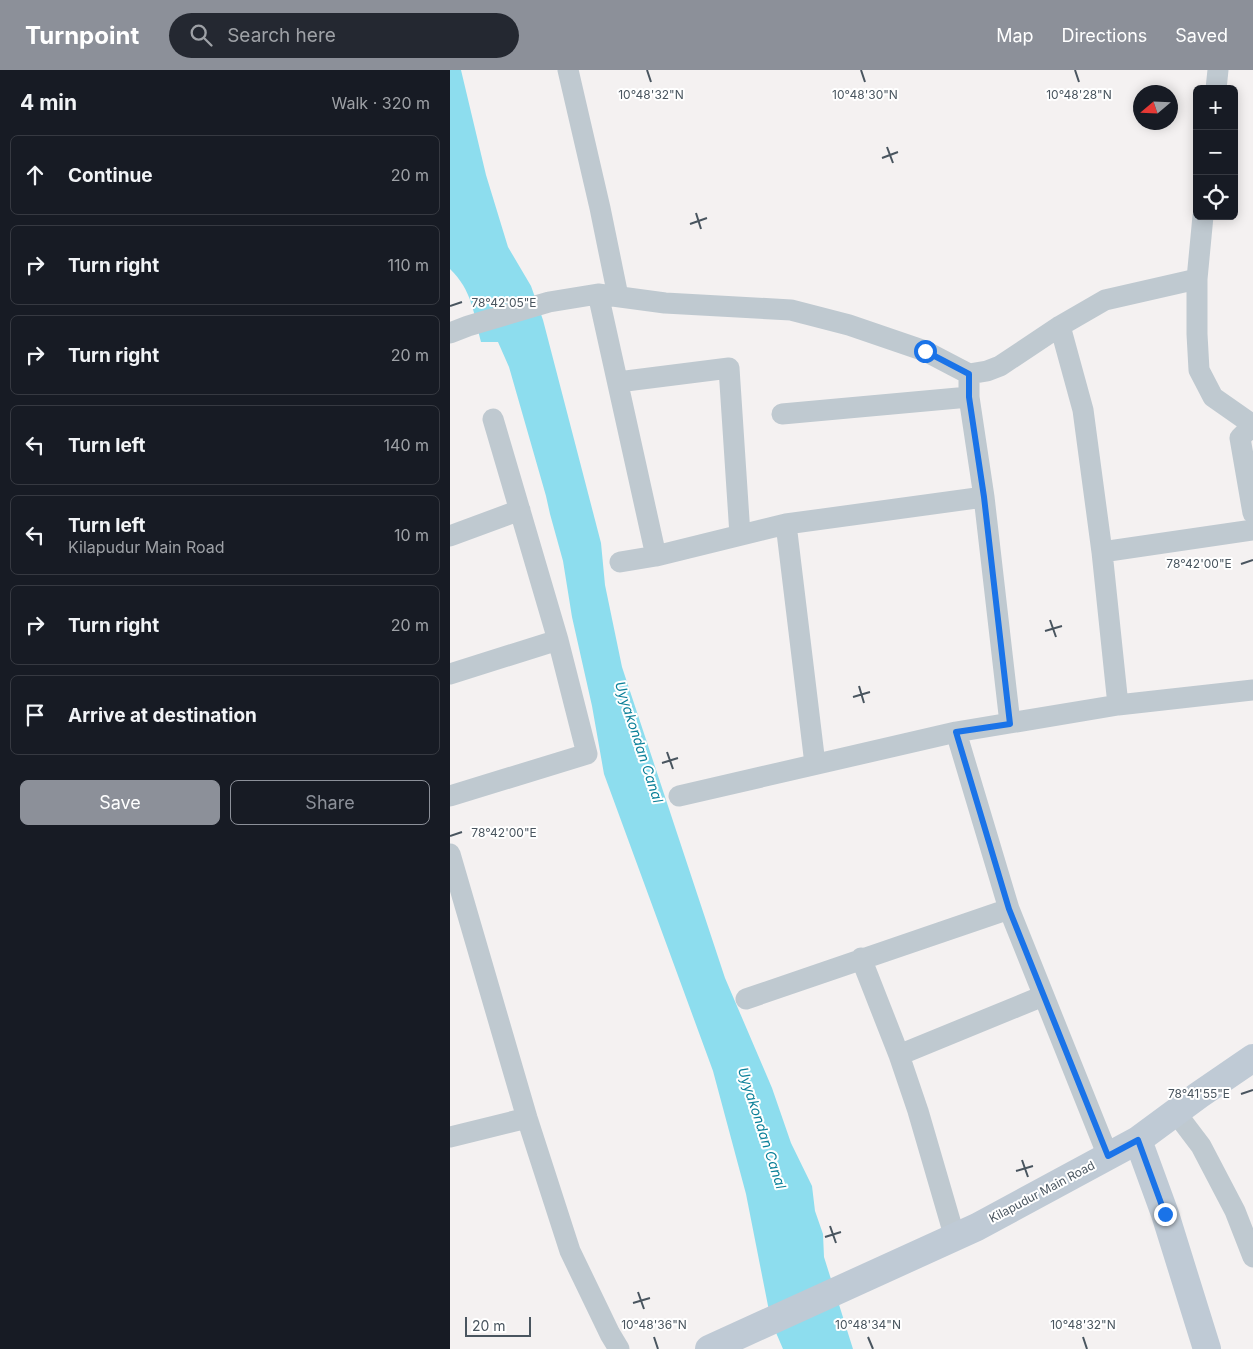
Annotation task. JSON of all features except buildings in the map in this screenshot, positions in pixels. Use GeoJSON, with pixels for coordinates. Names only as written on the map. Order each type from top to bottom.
{"type":"FeatureCollection","features":[{"type":"Feature","properties":{"kind":"street"},"geometry":{"type":"LineString","coordinates":[[568,70],[600,208],[618,382],[656,556]]}},
{"type":"Feature","properties":{"kind":"street"},"geometry":{"type":"LineString","coordinates":[[1216,85],[1218,70]]}},
{"type":"Feature","properties":{"kind":"street"},"geometry":{"type":"LineString","coordinates":[[1204,220],[1197,279],[1199,370],[1213,397],[1253,425],[1240,438],[1253,513]]}},
{"type":"Feature","properties":{"kind":"street"},"geometry":{"type":"LineString","coordinates":[[459,330],[549,302],[608,295],[665,303],[790,310],[849,325],[925,351],[969,374],[986,372],[1000,366],[1060,326],[1105,300],[1197,279]]}},
{"type":"Feature","properties":{"kind":"street"},"geometry":{"type":"LineString","coordinates":[[1060,326],[1084,410],[1102,552],[1118,706]]}},
{"type":"Feature","properties":{"kind":"street"},"geometry":{"type":"LineString","coordinates":[[618,382],[729,368],[740,535]]}},
{"type":"Feature","properties":{"kind":"street"},"geometry":{"type":"LineString","coordinates":[[969,374],[969,397],[984,497],[1010,724]]}},
{"type":"Feature","properties":{"kind":"street"},"geometry":{"type":"LineString","coordinates":[[782,414],[969,397]]}},
{"type":"Feature","properties":{"kind":"street"},"geometry":{"type":"LineString","coordinates":[[450,796],[587,754],[558,640],[493,419]]}},
{"type":"Feature","properties":{"kind":"street"},"geometry":{"type":"LineString","coordinates":[[620,562],[656,556],[786,524],[984,497]]}},
{"type":"Feature","properties":{"kind":"street"},"geometry":{"type":"LineString","coordinates":[[450,536],[520,510]]}},
{"type":"Feature","properties":{"kind":"street"},"geometry":{"type":"LineString","coordinates":[[786,524],[815,764]]}},
{"type":"Feature","properties":{"kind":"street"},"geometry":{"type":"LineString","coordinates":[[1102,552],[1253,530]]}},
{"type":"Feature","properties":{"kind":"street"},"geometry":{"type":"LineString","coordinates":[[450,674],[558,640]]}},
{"type":"Feature","properties":{"kind":"street"},"geometry":{"type":"LineString","coordinates":[[679,796],[956,732],[1118,706],[1253,690]]}},
{"type":"Feature","properties":{"kind":"street"},"geometry":{"type":"LineString","coordinates":[[956,732],[1009,909],[1108,1156]]}},
{"type":"Feature","properties":{"kind":"street"},"geometry":{"type":"LineString","coordinates":[[450,854],[528,1118],[570,1251],[619,1349]]}},
{"type":"Feature","properties":{"kind":"street"},"geometry":{"type":"LineString","coordinates":[[746,999],[861,958],[1009,909]]}},
{"type":"Feature","properties":{"kind":"street"},"geometry":{"type":"LineString","coordinates":[[861,958],[899,1055],[918,1111],[955,1238]]}},
{"type":"Feature","properties":{"kind":"street"},"geometry":{"type":"LineString","coordinates":[[899,1055],[1043,996]]}},
{"type":"Feature","properties":{"kind":"street","name":"Kilapudur Main Road"},"geometry":{"type":"LineString","coordinates":[[709,1349],[897,1262],[955,1238],[1138,1140],[1198,1095],[1253,1058]]}},
{"type":"Feature","properties":{"kind":"street"},"geometry":{"type":"LineString","coordinates":[[1176,1113],[1201,1146],[1235,1210],[1253,1257]]}},
{"type":"Feature","properties":{"kind":"street"},"geometry":{"type":"LineString","coordinates":[[450,1137],[528,1118]]}},
{"type":"Feature","properties":{"kind":"street"},"geometry":{"type":"LineString","coordinates":[[1138,1140],[1165,1214],[1208,1349]]}},
{"type":"Feature","properties":{"kind":"water","name":"Uyyakondan Canal"},"geometry":{"type":"Polygon","coordinates":[[[450,70],[461,70],[486,175],[508,247],[531,286],[543,320],[601,543],[605,585],[622,667],[725,978],[772,1088],[791,1143],[812,1186],[815,1211],[823,1234],[824,1257],[853,1349],[783,1349],[771,1321],[746,1194],[713,1071],[604,774],[592,706],[572,617],[563,561],[509,367],[498,342],[481,342],[468,294],[450,269],[450,70]]]}},
{"type":"Feature","properties":{"kind":"route"},"geometry":{"type":"LineString","coordinates":[[925,351],[969,374],[969,397],[984,497],[1010,724],[956,732],[1009,909],[1108,1156],[1138,1140],[1165,1214]]}}]}
